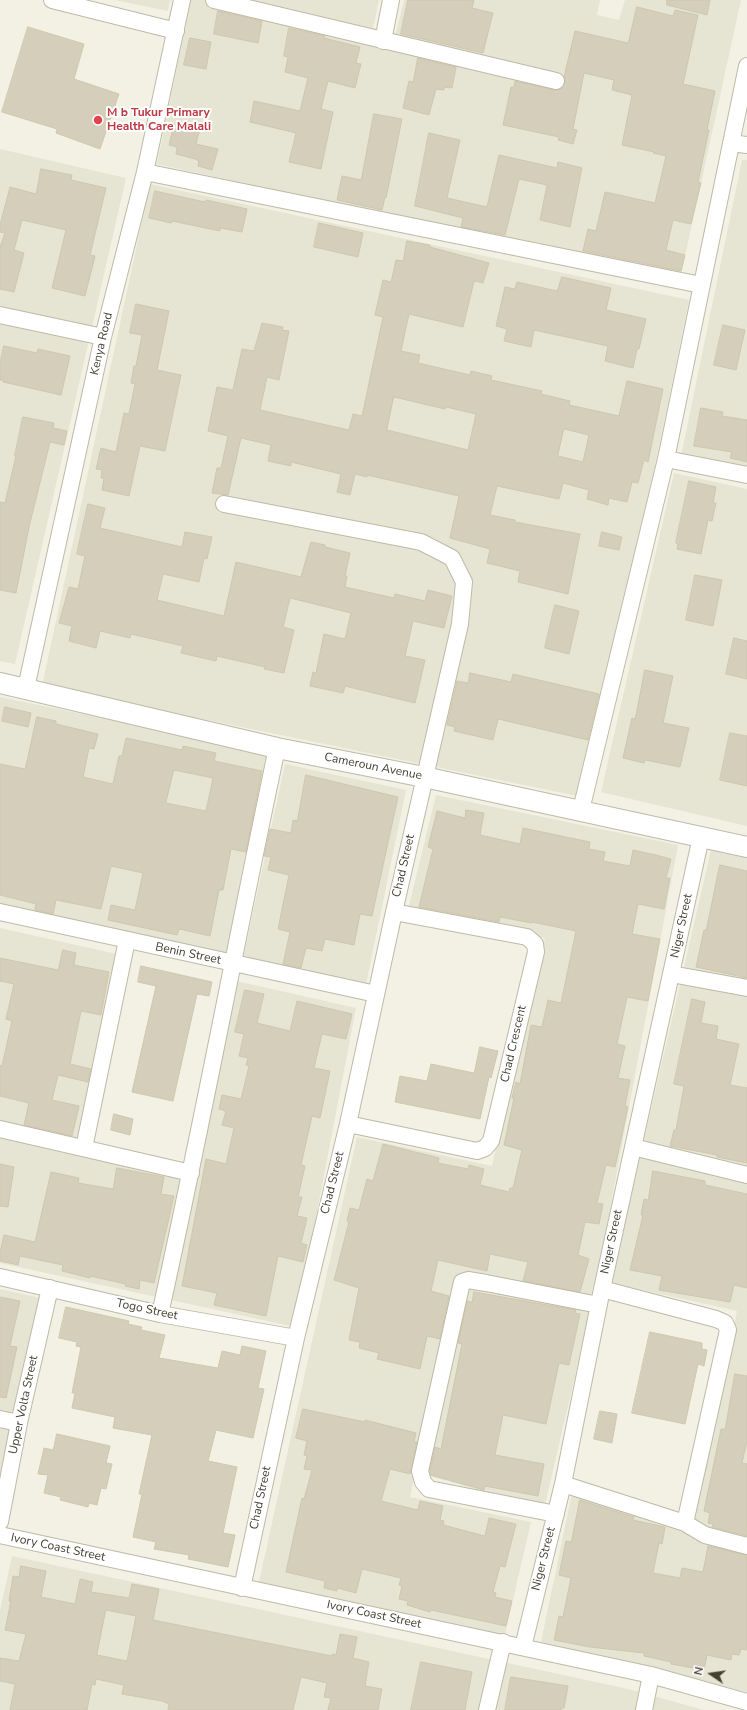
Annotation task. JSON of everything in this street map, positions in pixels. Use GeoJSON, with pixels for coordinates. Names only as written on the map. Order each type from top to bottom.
{"type":"FeatureCollection","features":[{"type":"Feature","properties":{"kind":"street"},"geometry":{"type":"LineString","coordinates":[[52,0],[176,31]]}},
{"type":"Feature","properties":{"kind":"street","name":"Kenya Road"},"geometry":{"type":"LineString","coordinates":[[26,688],[103,337],[145,172],[182,0]]}},
{"type":"Feature","properties":{"kind":"street"},"geometry":{"type":"LineString","coordinates":[[214,0],[556,81]]}},
{"type":"Feature","properties":{"kind":"street"},"geometry":{"type":"LineString","coordinates":[[383,41],[391,0]]}},
{"type":"Feature","properties":{"kind":"street"},"geometry":{"type":"LineString","coordinates":[[581,810],[666,459],[747,66]]}},
{"type":"Feature","properties":{"kind":"street"},"geometry":{"type":"LineString","coordinates":[[731,143],[747,145]]}},
{"type":"Feature","properties":{"kind":"street"},"geometry":{"type":"LineString","coordinates":[[145,172],[701,285]]}},
{"type":"Feature","properties":{"kind":"street"},"geometry":{"type":"LineString","coordinates":[[0,315],[103,337]]}},
{"type":"Feature","properties":{"kind":"street"},"geometry":{"type":"LineString","coordinates":[[666,459],[747,476]]}},
{"type":"Feature","properties":{"kind":"street","name":"Chad Street"},"geometry":{"type":"LineString","coordinates":[[224,504],[421,542],[452,558],[464,582],[460,624],[424,777],[348,1124],[296,1338],[242,1588]]}},
{"type":"Feature","properties":{"kind":"street","name":"Cameroun Avenue"},"geometry":{"type":"LineString","coordinates":[[0,683],[277,748],[581,810],[747,847]]}},
{"type":"Feature","properties":{"kind":"street"},"geometry":{"type":"LineString","coordinates":[[160,1314],[191,1173],[232,963],[277,748]]}},
{"type":"Feature","properties":{"kind":"street","name":"Niger Street"},"geometry":{"type":"LineString","coordinates":[[523,1647],[563,1484],[601,1297],[701,837]]}},
{"type":"Feature","properties":{"kind":"street","name":"Benin Street"},"geometry":{"type":"LineString","coordinates":[[0,912],[376,994]]}},
{"type":"Feature","properties":{"kind":"street","name":"Chad Crescent"},"geometry":{"type":"LineString","coordinates":[[348,1124],[477,1151],[485,1148],[491,1141],[536,952],[535,944],[527,937],[394,912]]}},
{"type":"Feature","properties":{"kind":"street"},"geometry":{"type":"LineString","coordinates":[[84,1148],[127,940]]}},
{"type":"Feature","properties":{"kind":"street"},"geometry":{"type":"LineString","coordinates":[[671,974],[747,988]]}},
{"type":"Feature","properties":{"kind":"street"},"geometry":{"type":"LineString","coordinates":[[0,1130],[191,1173]]}},
{"type":"Feature","properties":{"kind":"street"},"geometry":{"type":"LineString","coordinates":[[633,1147],[747,1175]]}},
{"type":"Feature","properties":{"kind":"street","name":"Togo Street"},"geometry":{"type":"LineString","coordinates":[[0,1277],[160,1314],[296,1338]]}},
{"type":"Feature","properties":{"kind":"street"},"geometry":{"type":"LineString","coordinates":[[556,1514],[429,1489],[423,1482],[420,1471],[462,1282],[468,1280],[601,1297],[716,1319],[725,1323],[728,1330],[685,1523]]}},
{"type":"Feature","properties":{"kind":"street","name":"Upper Volta Street"},"geometry":{"type":"LineString","coordinates":[[0,1522],[19,1423],[50,1288]]}},
{"type":"Feature","properties":{"kind":"street"},"geometry":{"type":"LineString","coordinates":[[0,1419],[19,1423]]}},
{"type":"Feature","properties":{"kind":"street"},"geometry":{"type":"LineString","coordinates":[[563,1484],[685,1523],[705,1535],[747,1546]]}},
{"type":"Feature","properties":{"kind":"street","name":"Ivory Coast Street"},"geometry":{"type":"LineString","coordinates":[[0,1535],[242,1588],[503,1642],[650,1675],[747,1702]]}},
{"type":"Feature","properties":{"kind":"street"},"geometry":{"type":"LineString","coordinates":[[488,1710],[503,1642]]}},
{"type":"Feature","properties":{"kind":"street"},"geometry":{"type":"LineString","coordinates":[[644,1710],[650,1675]]}},
{"type":"Feature","properties":{"kind":"shaded area"},"geometry":{"type":"Polygon","coordinates":[[[115,0],[170,0],[168,11],[115,0]]]}},
{"type":"Feature","properties":{"kind":"shaded area"},"geometry":{"type":"Polygon","coordinates":[[[191,0],[379,0],[373,28],[396,33],[404,0],[600,0],[597,15],[619,20],[625,0],[741,0],[680,279],[157,164],[191,0]]]}},
{"type":"Feature","properties":{"kind":"shaded area"},"geometry":{"type":"Polygon","coordinates":[[[0,149],[126,178],[15,664],[0,661],[0,149]]]}},
{"type":"Feature","properties":{"kind":"shaded area"},"geometry":{"type":"Polygon","coordinates":[[[742,160],[747,160],[747,481],[679,466],[742,160]]]}},
{"type":"Feature","properties":{"kind":"shaded area"},"geometry":{"type":"Polygon","coordinates":[[[150,184],[689,300],[587,798],[42,686],[150,184]]]}},
{"type":"Feature","properties":{"kind":"shaded area"},"geometry":{"type":"Polygon","coordinates":[[[674,473],[747,489],[747,826],[601,792],[674,473]]]}},
{"type":"Feature","properties":{"kind":"shaded area"},"geometry":{"type":"Polygon","coordinates":[[[0,697],[272,753],[231,954],[0,907],[0,697]]]}},
{"type":"Feature","properties":{"kind":"shaded area"},"geometry":{"type":"Polygon","coordinates":[[[285,764],[406,790],[365,989],[242,963],[285,764]]]}},
{"type":"Feature","properties":{"kind":"shaded area"},"geometry":{"type":"Polygon","coordinates":[[[436,795],[678,845],[605,1235],[590,1300],[459,1275],[410,1497],[531,1522],[504,1638],[259,1582],[357,1137],[492,1166],[545,938],[408,910],[436,795]]]}},
{"type":"Feature","properties":{"kind":"shaded area"},"geometry":{"type":"Polygon","coordinates":[[[711,850],[747,858],[747,1692],[541,1642],[572,1493],[694,1518],[737,1311],[611,1283],[711,850]]]}},
{"type":"Feature","properties":{"kind":"shaded area"},"geometry":{"type":"Polygon","coordinates":[[[0,928],[121,955],[77,1155],[193,1182],[236,981],[356,1008],[295,1327],[0,1263],[0,928]]]}},
{"type":"Feature","properties":{"kind":"shaded area"},"geometry":{"type":"Polygon","coordinates":[[[468,1285],[591,1307],[544,1509],[426,1475],[468,1285]]]}},
{"type":"Feature","properties":{"kind":"shaded area"},"geometry":{"type":"Polygon","coordinates":[[[0,1289],[41,1298],[0,1489],[0,1289]]]}},
{"type":"Feature","properties":{"kind":"shaded area"},"geometry":{"type":"Polygon","coordinates":[[[12,1556],[628,1689],[704,1710],[0,1710],[0,1611],[12,1556]]]}},
{"type":"Feature","properties":{"kind":"building"},"geometry":{"type":"Polygon","coordinates":[[[408,0],[474,0],[472,8],[493,13],[483,53],[401,34],[408,0]]]}},
{"type":"Feature","properties":{"kind":"building"},"geometry":{"type":"Polygon","coordinates":[[[667,0],[710,0],[707,15],[667,5],[667,0]]]}},
{"type":"Feature","properties":{"kind":"building"},"geometry":{"type":"Polygon","coordinates":[[[637,7],[673,16],[675,10],[698,15],[683,84],[715,91],[707,130],[709,130],[698,182],[701,183],[691,224],[673,220],[666,250],[685,255],[681,271],[583,251],[588,229],[596,231],[605,192],[655,203],[666,156],[622,145],[632,95],[612,90],[614,80],[584,73],[573,129],[577,130],[573,144],[558,140],[559,137],[503,125],[511,87],[514,87],[515,81],[559,90],[565,84],[564,77],[575,31],[628,43],[637,7]]]}},
{"type":"Feature","properties":{"kind":"building"},"geometry":{"type":"Polygon","coordinates":[[[218,11],[262,21],[258,43],[214,34],[218,11]]]}},
{"type":"Feature","properties":{"kind":"building"},"geometry":{"type":"Polygon","coordinates":[[[28,27],[84,44],[74,79],[119,94],[100,149],[56,133],[57,129],[2,112],[28,27]]]}},
{"type":"Feature","properties":{"kind":"building"},"geometry":{"type":"Polygon","coordinates":[[[289,28],[325,36],[324,38],[360,47],[356,63],[361,64],[355,88],[328,81],[321,109],[333,112],[321,169],[289,162],[296,133],[250,122],[254,101],[300,111],[308,78],[285,72],[288,57],[284,56],[289,28]]]}},
{"type":"Feature","properties":{"kind":"building"},"geometry":{"type":"Polygon","coordinates":[[[190,38],[211,42],[206,69],[184,65],[190,38]]]}},
{"type":"Feature","properties":{"kind":"building"},"geometry":{"type":"Polygon","coordinates":[[[418,58],[456,67],[452,88],[444,87],[444,90],[436,89],[429,115],[403,108],[409,81],[413,82],[418,58]]]}},
{"type":"Feature","properties":{"kind":"building"},"geometry":{"type":"Polygon","coordinates":[[[374,114],[402,119],[386,198],[385,197],[382,210],[337,200],[342,176],[361,180],[374,114]]]}},
{"type":"Feature","properties":{"kind":"building"},"geometry":{"type":"Polygon","coordinates":[[[184,121],[201,125],[196,144],[218,149],[212,170],[198,166],[199,161],[195,159],[176,154],[177,147],[169,145],[174,124],[183,126],[184,121]]]}},
{"type":"Feature","properties":{"kind":"building"},"geometry":{"type":"Polygon","coordinates":[[[429,133],[460,140],[447,198],[487,207],[499,155],[557,168],[558,162],[582,168],[570,227],[540,220],[547,185],[519,179],[505,235],[461,227],[463,218],[415,206],[429,133]]]}},
{"type":"Feature","properties":{"kind":"building"},"geometry":{"type":"Polygon","coordinates":[[[41,169],[72,175],[71,180],[106,188],[90,255],[95,256],[85,296],[52,288],[66,230],[22,220],[14,250],[24,253],[14,292],[0,289],[0,247],[5,233],[0,232],[0,225],[10,187],[36,194],[41,169]]]}},
{"type":"Feature","properties":{"kind":"building"},"geometry":{"type":"Polygon","coordinates":[[[155,191],[247,209],[242,232],[220,228],[220,231],[149,218],[155,191]]]}},
{"type":"Feature","properties":{"kind":"building"},"geometry":{"type":"Polygon","coordinates":[[[319,223],[363,233],[358,257],[314,247],[319,223]]]}},
{"type":"Feature","properties":{"kind":"building"},"geometry":{"type":"Polygon","coordinates":[[[407,241],[430,245],[430,247],[489,263],[483,283],[474,281],[463,327],[409,314],[401,351],[420,355],[418,363],[470,375],[471,371],[492,376],[491,380],[542,391],[541,394],[570,401],[569,405],[619,416],[627,381],[663,389],[648,462],[644,460],[638,483],[632,482],[627,502],[609,498],[608,505],[587,499],[589,490],[563,483],[559,499],[497,486],[490,515],[515,520],[515,522],[580,534],[568,594],[518,582],[520,571],[487,563],[490,549],[450,538],[459,496],[367,475],[367,477],[355,474],[350,495],[337,492],[341,474],[291,462],[291,466],[268,461],[271,445],[241,438],[228,495],[212,493],[217,468],[221,468],[228,436],[208,431],[217,387],[233,390],[242,349],[254,351],[262,323],[283,327],[282,330],[289,331],[279,380],[267,377],[260,410],[349,430],[353,414],[362,416],[383,317],[375,315],[383,280],[391,282],[396,260],[403,261],[407,241]],[[394,397],[387,430],[468,450],[476,414],[446,407],[445,409],[394,397]],[[564,429],[558,456],[583,462],[589,435],[564,429]]]}},
{"type":"Feature","properties":{"kind":"building"},"geometry":{"type":"Polygon","coordinates":[[[562,277],[611,288],[606,310],[646,319],[633,368],[605,361],[608,346],[534,330],[531,347],[504,341],[507,329],[496,326],[505,287],[515,289],[517,282],[557,291],[562,277]]]}},
{"type":"Feature","properties":{"kind":"building"},"geometry":{"type":"Polygon","coordinates":[[[136,304],[169,311],[157,370],[181,375],[165,451],[140,446],[129,496],[102,490],[104,478],[101,478],[102,470],[96,469],[101,448],[116,452],[124,413],[129,414],[135,384],[131,383],[142,335],[130,333],[136,304]]]}},
{"type":"Feature","properties":{"kind":"building"},"geometry":{"type":"Polygon","coordinates":[[[723,325],[745,330],[736,370],[714,365],[723,325]]]}},
{"type":"Feature","properties":{"kind":"building"},"geometry":{"type":"Polygon","coordinates":[[[4,346],[37,353],[38,349],[70,356],[61,395],[3,382],[3,380],[0,380],[0,363],[4,346]]]}},
{"type":"Feature","properties":{"kind":"building"},"geometry":{"type":"Polygon","coordinates":[[[701,408],[723,412],[722,416],[747,420],[747,462],[730,458],[732,452],[694,446],[701,408]]]}},
{"type":"Feature","properties":{"kind":"building"},"geometry":{"type":"Polygon","coordinates":[[[23,417],[54,423],[53,428],[67,431],[64,445],[50,442],[29,527],[16,593],[0,590],[0,502],[5,503],[23,417]]]}},
{"type":"Feature","properties":{"kind":"building"},"geometry":{"type":"Polygon","coordinates":[[[689,481],[716,487],[713,503],[716,503],[712,521],[708,520],[701,554],[677,549],[678,544],[676,543],[689,481]]]}},
{"type":"Feature","properties":{"kind":"building"},"geometry":{"type":"Polygon","coordinates":[[[88,504],[105,508],[100,528],[182,547],[185,532],[212,537],[207,559],[204,558],[199,582],[163,574],[157,600],[224,616],[236,562],[301,577],[311,542],[350,553],[345,576],[347,576],[345,587],[394,598],[395,594],[425,601],[428,590],[452,596],[444,628],[413,621],[405,656],[425,660],[415,703],[345,686],[343,693],[310,686],[313,672],[316,673],[324,634],[345,639],[351,613],[290,598],[283,627],[294,630],[284,673],[217,656],[216,661],[181,653],[183,646],[131,634],[130,638],[100,631],[96,648],[69,641],[72,626],[59,623],[69,587],[78,589],[85,556],[77,554],[88,504]]]}},
{"type":"Feature","properties":{"kind":"building"},"geometry":{"type":"Polygon","coordinates":[[[602,532],[622,537],[619,550],[599,546],[602,532]]]}},
{"type":"Feature","properties":{"kind":"building"},"geometry":{"type":"Polygon","coordinates":[[[695,575],[722,580],[713,626],[686,620],[695,575]]]}},
{"type":"Feature","properties":{"kind":"building"},"geometry":{"type":"Polygon","coordinates":[[[555,605],[579,611],[569,654],[545,648],[555,605]]]}},
{"type":"Feature","properties":{"kind":"building"},"geometry":{"type":"Polygon","coordinates":[[[734,638],[747,641],[747,679],[726,674],[734,638]]]}},
{"type":"Feature","properties":{"kind":"building"},"geometry":{"type":"Polygon","coordinates":[[[645,670],[673,676],[663,723],[689,728],[680,767],[645,760],[644,763],[623,758],[632,718],[635,719],[645,670]]]}},
{"type":"Feature","properties":{"kind":"building"},"geometry":{"type":"Polygon","coordinates":[[[470,673],[511,682],[513,674],[599,694],[588,740],[498,719],[493,740],[454,731],[455,727],[447,725],[457,681],[468,683],[470,673]]]}},
{"type":"Feature","properties":{"kind":"building"},"geometry":{"type":"Polygon","coordinates":[[[5,707],[31,713],[28,727],[2,721],[5,707]]]}},
{"type":"Feature","properties":{"kind":"building"},"geometry":{"type":"Polygon","coordinates":[[[37,717],[56,721],[56,724],[98,734],[94,749],[89,748],[83,777],[113,784],[119,756],[122,756],[126,738],[182,750],[183,746],[216,753],[214,761],[262,771],[246,852],[231,849],[223,890],[219,890],[210,936],[179,929],[177,935],[108,920],[111,905],[135,910],[143,873],[111,866],[101,909],[56,900],[53,914],[35,910],[36,904],[0,895],[0,764],[25,769],[37,717]],[[174,770],[166,803],[206,811],[213,778],[174,770]]]}},
{"type":"Feature","properties":{"kind":"building"},"geometry":{"type":"Polygon","coordinates":[[[730,733],[747,736],[747,786],[720,780],[730,733]]]}},
{"type":"Feature","properties":{"kind":"building"},"geometry":{"type":"Polygon","coordinates":[[[306,775],[398,797],[372,916],[360,914],[354,945],[325,939],[322,951],[306,948],[301,968],[283,964],[290,932],[278,929],[289,875],[268,870],[271,857],[264,856],[270,829],[291,833],[293,820],[297,821],[306,775]]]}},
{"type":"Feature","properties":{"kind":"building"},"geometry":{"type":"Polygon","coordinates":[[[466,810],[484,813],[480,835],[520,844],[523,828],[590,842],[589,849],[605,852],[603,861],[630,866],[633,850],[656,855],[671,859],[666,878],[670,878],[664,909],[638,904],[632,934],[660,939],[648,1001],[627,997],[617,1044],[625,1046],[618,1078],[630,1080],[625,1106],[628,1107],[615,1167],[606,1165],[597,1203],[603,1204],[599,1224],[585,1222],[578,1255],[589,1259],[580,1292],[523,1281],[528,1262],[490,1254],[487,1271],[438,1260],[431,1291],[449,1296],[440,1339],[427,1336],[420,1369],[377,1359],[379,1353],[359,1348],[360,1342],[349,1340],[359,1288],[334,1280],[349,1222],[347,1221],[350,1208],[359,1210],[367,1179],[373,1181],[383,1144],[439,1158],[438,1163],[468,1169],[469,1165],[484,1169],[480,1185],[509,1192],[510,1188],[513,1188],[522,1150],[504,1145],[514,1098],[512,1098],[516,1082],[520,1084],[531,1025],[542,1027],[548,1000],[561,1003],[576,931],[500,917],[499,922],[419,907],[433,849],[428,847],[437,811],[465,818],[466,810]]]}},
{"type":"Feature","properties":{"kind":"building"},"geometry":{"type":"Polygon","coordinates":[[[720,865],[747,871],[747,978],[696,967],[704,930],[706,930],[720,865]]]}},
{"type":"Feature","properties":{"kind":"building"},"geometry":{"type":"Polygon","coordinates":[[[63,950],[76,953],[74,965],[109,972],[101,1015],[81,1011],[70,1064],[91,1069],[88,1082],[58,1075],[52,1100],[79,1106],[72,1136],[24,1125],[29,1103],[0,1096],[0,1065],[2,1066],[12,1021],[6,1019],[14,984],[0,981],[0,958],[58,970],[63,950]]]}},
{"type":"Feature","properties":{"kind":"building"},"geometry":{"type":"Polygon","coordinates":[[[141,966],[212,982],[209,996],[197,994],[173,1101],[132,1092],[156,986],[138,982],[141,966]]]}},
{"type":"Feature","properties":{"kind":"building"},"geometry":{"type":"Polygon","coordinates":[[[245,990],[264,994],[257,1023],[290,1031],[297,1001],[352,1014],[346,1039],[322,1034],[314,1068],[330,1071],[320,1118],[312,1116],[301,1165],[305,1166],[298,1197],[302,1197],[297,1216],[307,1218],[301,1243],[307,1245],[303,1262],[278,1256],[266,1316],[214,1305],[217,1293],[182,1286],[206,1159],[226,1164],[234,1128],[222,1125],[226,1111],[219,1109],[222,1095],[241,1099],[249,1066],[246,1065],[248,1058],[239,1056],[244,1034],[235,1032],[245,990]]]}},
{"type":"Feature","properties":{"kind":"building"},"geometry":{"type":"Polygon","coordinates":[[[692,999],[705,1002],[701,1023],[718,1026],[716,1039],[739,1044],[730,1085],[747,1088],[747,1163],[717,1157],[717,1155],[670,1146],[674,1130],[676,1130],[684,1086],[674,1084],[692,999]]]}},
{"type":"Feature","properties":{"kind":"building"},"geometry":{"type":"Polygon","coordinates":[[[480,1047],[498,1051],[491,1078],[489,1077],[480,1119],[395,1102],[400,1076],[427,1081],[431,1064],[474,1073],[480,1047]]]}},
{"type":"Feature","properties":{"kind":"building"},"geometry":{"type":"Polygon","coordinates":[[[114,1114],[133,1119],[130,1135],[111,1130],[114,1114]]]}},
{"type":"Feature","properties":{"kind":"building"},"geometry":{"type":"Polygon","coordinates":[[[0,1164],[14,1167],[8,1207],[0,1206],[0,1164]]]}},
{"type":"Feature","properties":{"kind":"building"},"geometry":{"type":"Polygon","coordinates":[[[117,1168],[164,1177],[161,1194],[174,1196],[154,1283],[140,1280],[139,1289],[125,1286],[126,1284],[90,1276],[90,1278],[62,1271],[63,1265],[20,1256],[18,1265],[0,1261],[0,1252],[4,1235],[35,1242],[51,1172],[79,1178],[78,1183],[113,1189],[117,1168]]]}},
{"type":"Feature","properties":{"kind":"building"},"geometry":{"type":"Polygon","coordinates":[[[653,1171],[705,1181],[705,1185],[747,1194],[747,1288],[734,1285],[730,1302],[659,1290],[662,1276],[630,1270],[643,1215],[641,1215],[644,1199],[648,1200],[653,1171]]]}},
{"type":"Feature","properties":{"kind":"building"},"geometry":{"type":"Polygon","coordinates":[[[474,1292],[576,1310],[575,1313],[580,1314],[569,1365],[559,1363],[546,1424],[503,1415],[495,1455],[544,1464],[538,1496],[485,1486],[484,1490],[431,1475],[430,1471],[435,1447],[441,1449],[462,1344],[458,1343],[467,1301],[472,1302],[474,1292]]]}},
{"type":"Feature","properties":{"kind":"building"},"geometry":{"type":"Polygon","coordinates":[[[0,1297],[20,1301],[10,1346],[17,1347],[6,1398],[0,1397],[0,1297]]]}},
{"type":"Feature","properties":{"kind":"building"},"geometry":{"type":"Polygon","coordinates":[[[66,1307],[129,1321],[128,1324],[142,1327],[141,1330],[165,1335],[159,1358],[218,1368],[222,1351],[240,1355],[242,1346],[266,1351],[258,1388],[264,1389],[253,1438],[216,1430],[208,1461],[237,1467],[223,1533],[235,1535],[228,1567],[188,1559],[189,1555],[154,1549],[156,1542],[133,1537],[142,1494],[139,1494],[152,1435],[113,1428],[115,1417],[72,1408],[75,1393],[72,1393],[81,1347],[76,1346],[77,1342],[59,1338],[66,1307]]]}},
{"type":"Feature","properties":{"kind":"building"},"geometry":{"type":"Polygon","coordinates":[[[650,1332],[702,1343],[702,1349],[707,1350],[704,1366],[698,1364],[685,1424],[632,1413],[650,1332]]]}},
{"type":"Feature","properties":{"kind":"building"},"geometry":{"type":"Polygon","coordinates":[[[735,1374],[747,1376],[747,1441],[742,1463],[747,1464],[747,1536],[712,1527],[713,1524],[708,1523],[710,1513],[704,1511],[721,1429],[725,1429],[735,1374]]]}},
{"type":"Feature","properties":{"kind":"building"},"geometry":{"type":"Polygon","coordinates":[[[303,1409],[365,1422],[365,1420],[416,1433],[414,1442],[417,1442],[410,1474],[390,1469],[381,1501],[418,1510],[420,1501],[443,1506],[440,1520],[444,1521],[443,1525],[485,1536],[489,1518],[516,1524],[505,1567],[500,1566],[493,1592],[496,1593],[495,1597],[512,1601],[506,1626],[431,1610],[430,1612],[407,1605],[408,1601],[399,1599],[402,1586],[399,1585],[401,1578],[362,1569],[356,1593],[337,1588],[337,1591],[324,1588],[325,1581],[286,1572],[302,1498],[304,1499],[312,1470],[304,1469],[307,1456],[304,1455],[307,1441],[296,1438],[303,1409]]]}},
{"type":"Feature","properties":{"kind":"building"},"geometry":{"type":"Polygon","coordinates":[[[600,1411],[617,1414],[612,1443],[594,1439],[600,1411]]]}},
{"type":"Feature","properties":{"kind":"building"},"geometry":{"type":"Polygon","coordinates":[[[57,1434],[110,1446],[106,1463],[112,1464],[106,1489],[101,1488],[97,1505],[89,1503],[88,1507],[60,1500],[61,1497],[44,1493],[48,1475],[38,1474],[44,1448],[53,1450],[57,1434]]]}},
{"type":"Feature","properties":{"kind":"building"},"geometry":{"type":"Polygon","coordinates":[[[580,1500],[634,1517],[633,1520],[665,1527],[662,1544],[659,1543],[653,1573],[680,1578],[682,1568],[703,1572],[708,1546],[747,1555],[747,1650],[741,1649],[739,1655],[732,1654],[731,1660],[707,1655],[704,1670],[671,1664],[671,1662],[644,1656],[644,1653],[590,1647],[554,1640],[559,1616],[563,1617],[571,1578],[559,1575],[566,1541],[571,1542],[580,1500]]]}},
{"type":"Feature","properties":{"kind":"building"},"geometry":{"type":"Polygon","coordinates":[[[21,1566],[46,1571],[41,1597],[75,1604],[80,1579],[93,1582],[91,1592],[129,1598],[132,1584],[159,1589],[153,1620],[332,1656],[332,1654],[336,1655],[340,1634],[357,1637],[353,1658],[369,1662],[365,1686],[382,1689],[378,1710],[328,1710],[331,1698],[324,1697],[327,1683],[301,1677],[293,1710],[168,1710],[169,1704],[162,1701],[122,1694],[124,1685],[96,1679],[95,1685],[92,1684],[87,1710],[10,1710],[15,1684],[0,1681],[0,1658],[19,1661],[26,1634],[5,1630],[11,1601],[9,1601],[13,1576],[19,1577],[21,1566]],[[106,1610],[97,1655],[127,1661],[136,1616],[106,1610]]]}},
{"type":"Feature","properties":{"kind":"building"},"geometry":{"type":"Polygon","coordinates":[[[421,1662],[472,1672],[465,1710],[411,1710],[421,1662]]]}},
{"type":"Feature","properties":{"kind":"building"},"geometry":{"type":"Polygon","coordinates":[[[511,1677],[568,1686],[564,1708],[561,1708],[561,1710],[505,1710],[511,1677]]]}},
{"type":"Feature","properties":{"kind":"place","name":"M b Tukur Primary Health Care Malali"},"geometry":{"type":"Point","coordinates":[98,120]}}]}
